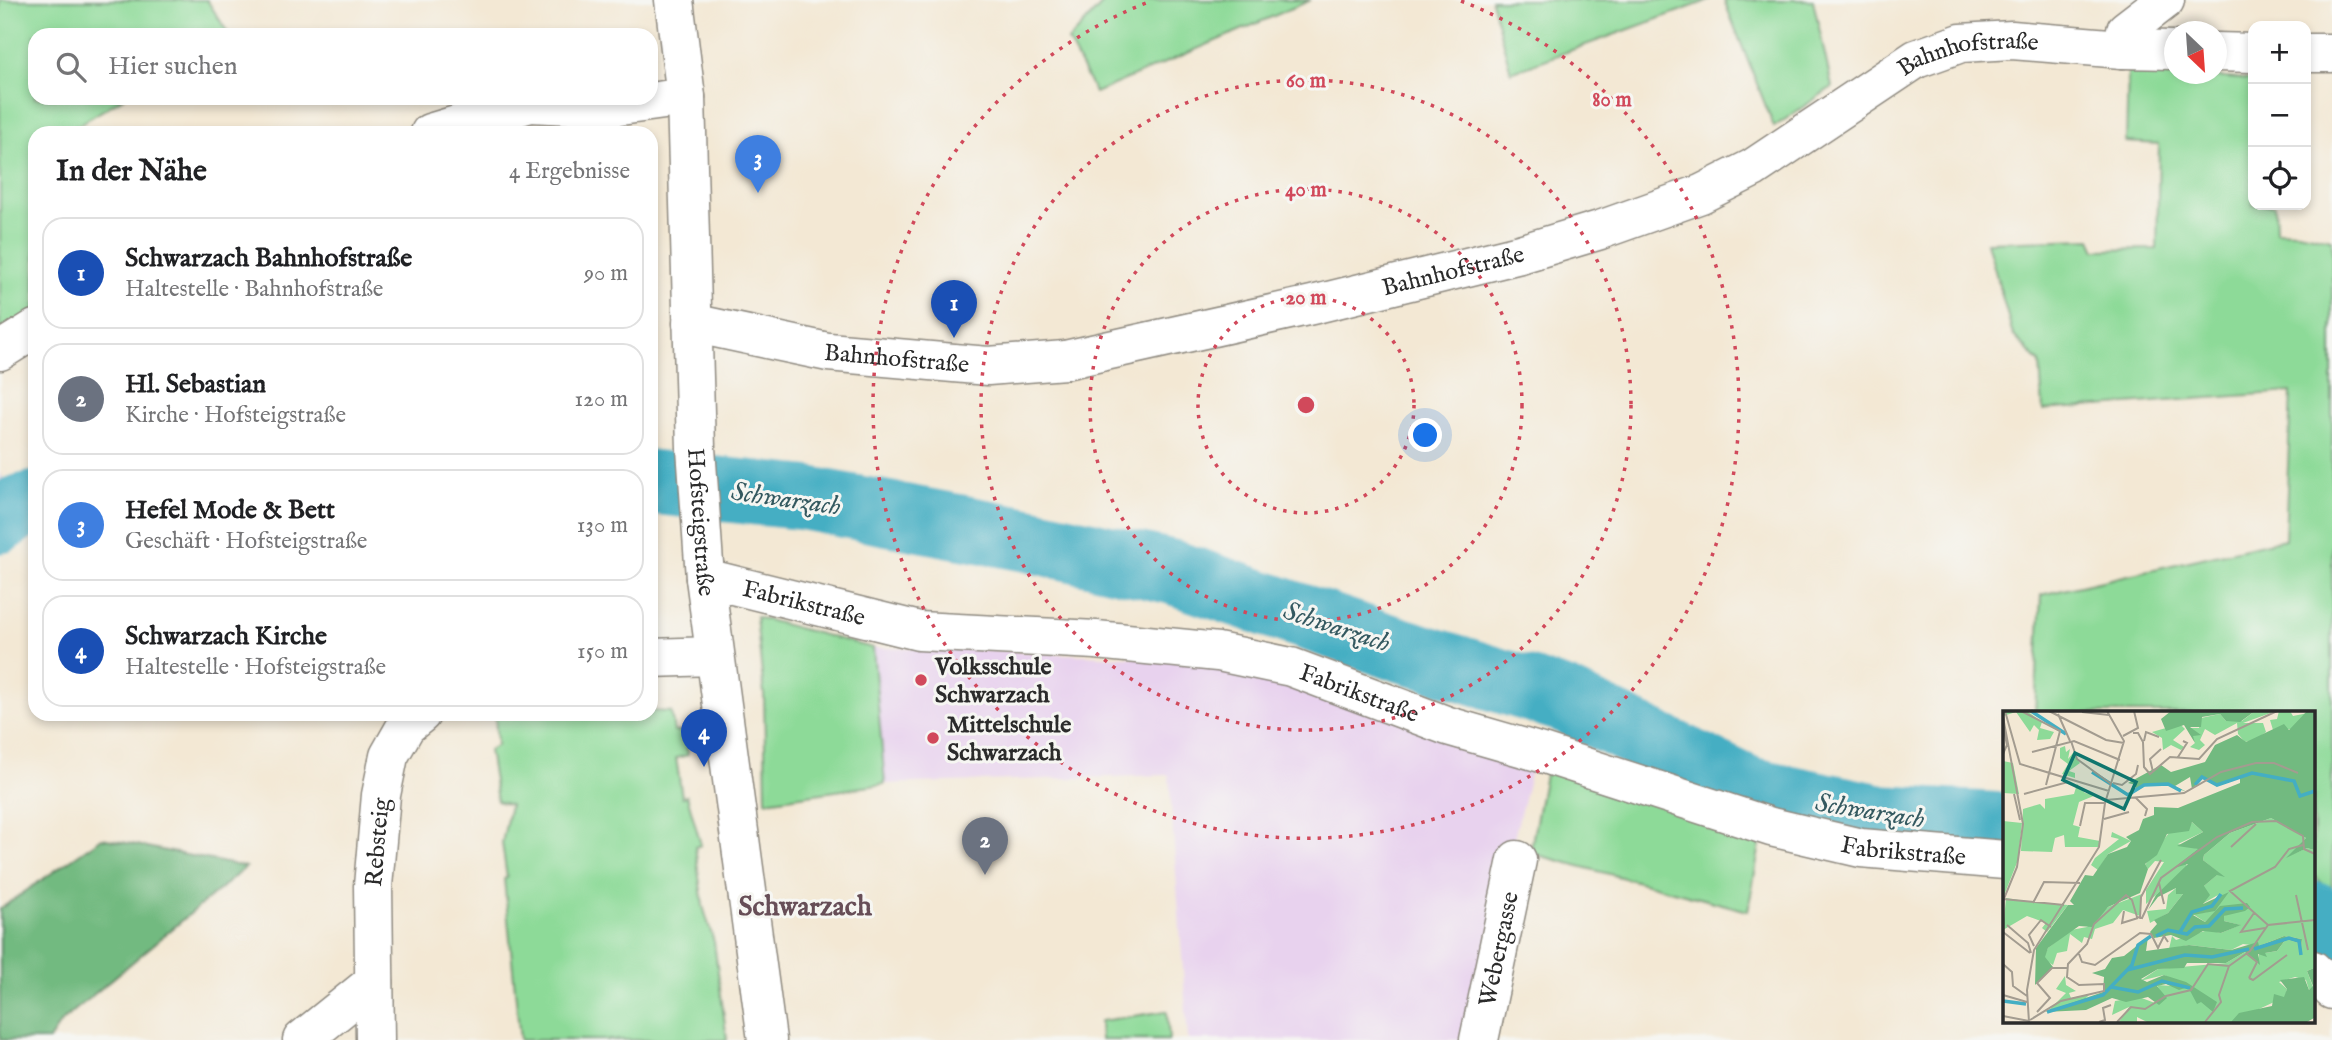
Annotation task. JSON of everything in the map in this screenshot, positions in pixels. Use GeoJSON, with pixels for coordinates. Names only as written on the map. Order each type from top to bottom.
{"type":"FeatureCollection","features":[{"type":"Feature","properties":{"kind":"street"},"geometry":{"type":"LineString","coordinates":[[2122,49],[2126,30],[2165,0]]}},
{"type":"Feature","properties":{"kind":"street","name":"Hofsteigstraße"},"geometry":{"type":"LineString","coordinates":[[668,24],[686,97],[696,454],[705,578],[768,1040]]}},
{"type":"Feature","properties":{"kind":"street","name":"Bahnhofstraße"},"geometry":{"type":"LineString","coordinates":[[692,323],[828,352],[988,366],[1065,360],[1312,305],[1520,254],[1600,230],[1701,194],[1753,168],[1916,59],[1946,47],[1961,43],[2012,40],[2164,50]]}},
{"type":"Feature","properties":{"kind":"street"},"geometry":{"type":"LineString","coordinates":[[2227,52],[2248,52]]}},
{"type":"Feature","properties":{"kind":"street"},"geometry":{"type":"LineString","coordinates":[[2311,53],[2332,53]]}},
{"type":"Feature","properties":{"kind":"street"},"geometry":{"type":"LineString","coordinates":[[658,101],[686,97]]}},
{"type":"Feature","properties":{"kind":"street"},"geometry":{"type":"LineString","coordinates":[[452,126],[517,105]]}},
{"type":"Feature","properties":{"kind":"street"},"geometry":{"type":"LineString","coordinates":[[590,105],[628,105]]}},
{"type":"Feature","properties":{"kind":"street"},"geometry":{"type":"LineString","coordinates":[[0,351],[28,334]]}},
{"type":"Feature","properties":{"kind":"street","name":"Fabrikstraße"},"geometry":{"type":"LineString","coordinates":[[705,578],[919,631],[1110,641],[1218,652],[1279,665],[1350,688],[1448,726],[1545,754],[1771,827],[1861,848],[2003,860]]}},
{"type":"Feature","properties":{"kind":"street"},"geometry":{"type":"LineString","coordinates":[[658,658],[714,656]]}},
{"type":"Feature","properties":{"kind":"street","name":"Rebsteig"},"geometry":{"type":"LineString","coordinates":[[374,1040],[373,886],[381,795],[389,756],[406,726],[412,721]]}},
{"type":"Feature","properties":{"kind":"street","name":"Webergasse"},"geometry":{"type":"LineString","coordinates":[[1479,1040],[1517,860]]}},
{"type":"Feature","properties":{"kind":"street"},"geometry":{"type":"LineString","coordinates":[[2314,971],[2332,990]]}},
{"type":"Feature","properties":{"kind":"street"},"geometry":{"type":"LineString","coordinates":[[302,1040],[374,982]]}},
{"type":"Feature","properties":{"kind":"shaded area"},"geometry":{"type":"Polygon","coordinates":[[[0,473],[18,504],[0,518],[0,473]]]}},
{"type":"Feature","properties":{"kind":"shaded area"},"geometry":{"type":"Polygon","coordinates":[[[873,648],[964,649],[1186,660],[1298,685],[1533,763],[1463,1040],[1188,1040],[1169,775],[885,784],[873,648]]]}},
{"type":"Feature","properties":{"kind":"green space"},"geometry":{"type":"Polygon","coordinates":[[[0,0],[207,0],[225,28],[28,28],[28,105],[111,105],[77,126],[28,126],[28,331],[0,349],[0,0]]]}},
{"type":"Feature","properties":{"kind":"green space"},"geometry":{"type":"Polygon","coordinates":[[[1106,0],[1311,0],[1095,93],[1068,41],[1106,0]]]}},
{"type":"Feature","properties":{"kind":"green space"},"geometry":{"type":"Polygon","coordinates":[[[1491,0],[1710,0],[1511,72],[1491,0]]]}},
{"type":"Feature","properties":{"kind":"green space"},"geometry":{"type":"Polygon","coordinates":[[[1724,0],[1813,0],[1832,87],[1774,127],[1724,0]]]}},
{"type":"Feature","properties":{"kind":"green space"},"geometry":{"type":"Polygon","coordinates":[[[2128,71],[2164,74],[2164,84],[2227,84],[2227,78],[2248,80],[2248,210],[2275,210],[2276,231],[2298,232],[2332,239],[2332,892],[2314,876],[2314,711],[2035,711],[2041,595],[2285,539],[2291,392],[2043,410],[2040,363],[2013,335],[1987,242],[2091,239],[2096,250],[2157,249],[2159,144],[2126,142],[2128,71]]]}},
{"type":"Feature","properties":{"kind":"green space"},"geometry":{"type":"Polygon","coordinates":[[[756,617],[873,648],[885,784],[766,801],[764,694],[756,617]]]}},
{"type":"Feature","properties":{"kind":"green space"},"geometry":{"type":"Polygon","coordinates":[[[658,711],[671,712],[674,732],[685,731],[688,755],[676,758],[682,797],[687,796],[701,845],[695,847],[703,906],[714,942],[727,1040],[520,1040],[502,843],[510,805],[497,801],[489,750],[497,745],[495,721],[658,721],[658,711]]]}},
{"type":"Feature","properties":{"kind":"green space"},"geometry":{"type":"Polygon","coordinates":[[[1546,769],[1762,834],[1748,911],[1530,853],[1546,769]]]}},
{"type":"Feature","properties":{"kind":"green space"},"geometry":{"type":"Polygon","coordinates":[[[102,838],[246,867],[61,1022],[49,1040],[0,1040],[0,909],[102,838]]]}},
{"type":"Feature","properties":{"kind":"green space"},"geometry":{"type":"Polygon","coordinates":[[[1167,1011],[1169,1040],[1101,1040],[1100,1021],[1167,1011]]]}},
{"type":"Feature","properties":{"kind":"waterway","name":"Schwarzach"},"geometry":{"type":"LineString","coordinates":[[658,483],[805,498],[1030,540],[1172,572],[1389,646],[1563,700],[1750,789],[1889,818],[2003,825]]}},
{"type":"Feature","properties":{"kind":"waterway","name":"Schwarzach"},"geometry":{"type":"LineString","coordinates":[[0,521],[19,507],[28,505]]}},
{"type":"Feature","properties":{"kind":"waterway","name":"Schwarzach"},"geometry":{"type":"LineString","coordinates":[[2314,914],[2332,936]]}},
{"type":"Feature","properties":{"kind":"place","name":"Hefel Mode & Bett"},"geometry":{"type":"Point","coordinates":[758,193]}},
{"type":"Feature","properties":{"kind":"place","name":"Schwarzach Bahnhofstraße"},"geometry":{"type":"Point","coordinates":[954,338]}},
{"type":"Feature","properties":{"kind":"place","name":"Volksschule Schwarzach"},"geometry":{"type":"Point","coordinates":[921,680]}},
{"type":"Feature","properties":{"kind":"place","name":"Mittelschule Schwarzach"},"geometry":{"type":"Point","coordinates":[933,738]}},
{"type":"Feature","properties":{"kind":"place","name":"Schwarzach Kirche"},"geometry":{"type":"Point","coordinates":[704,767]}},
{"type":"Feature","properties":{"kind":"place","name":"Hl. Sebastian"},"geometry":{"type":"Point","coordinates":[985,875]}},
{"type":"Feature","properties":{"kind":"district","name":"Schwarzach"},"geometry":{"type":"Point","coordinates":[805,905]}}]}
